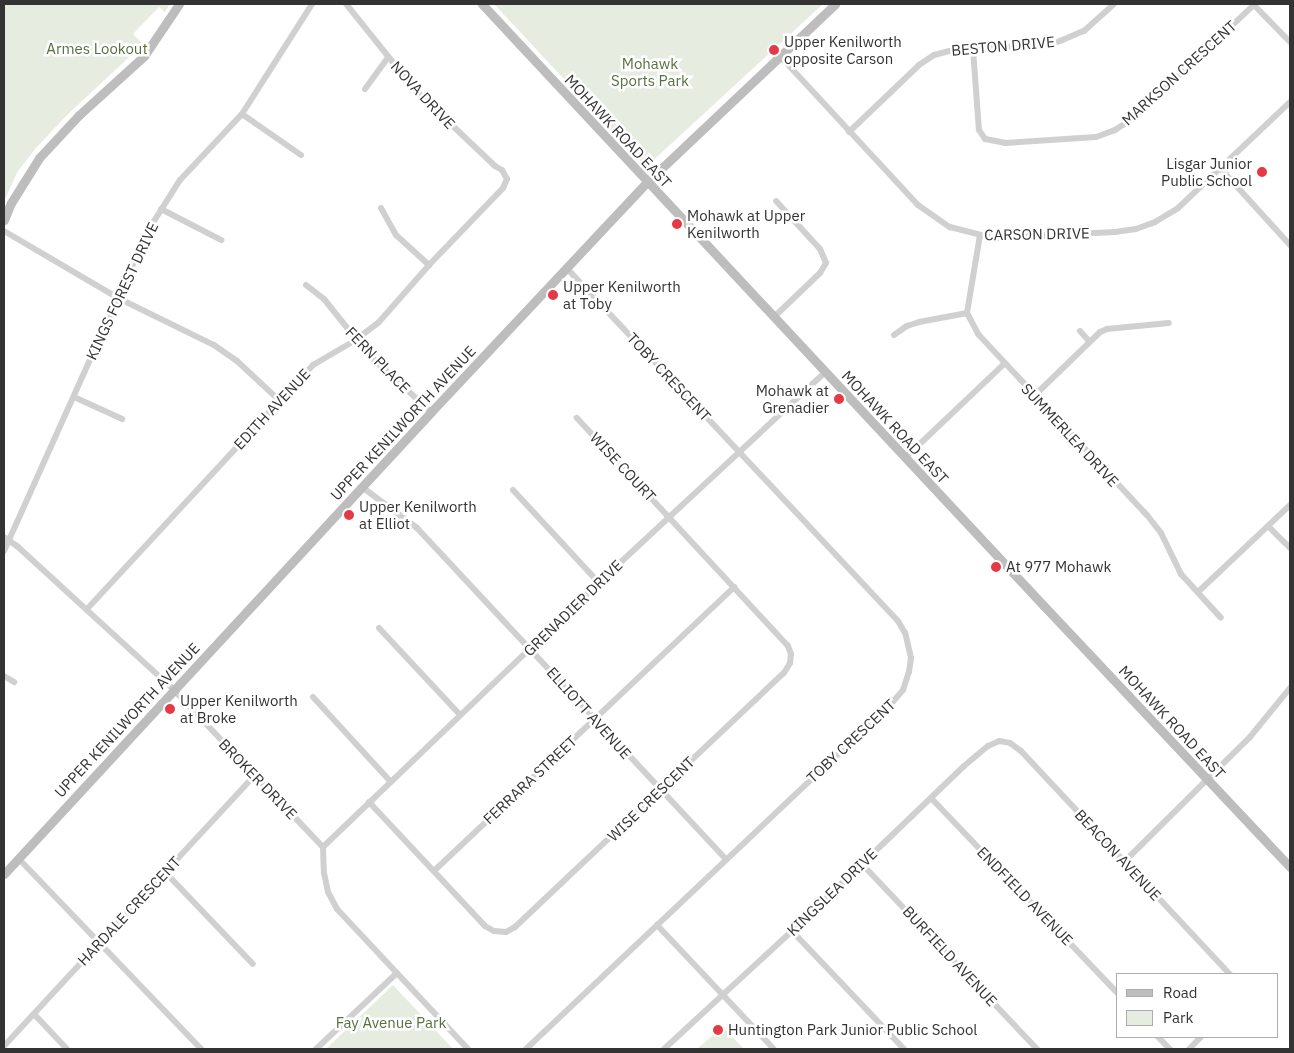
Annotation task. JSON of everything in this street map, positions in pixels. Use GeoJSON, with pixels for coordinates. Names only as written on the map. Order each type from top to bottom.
{"type":"FeatureCollection","features":[{"type":"Feature","properties":{"kind":"main road"},"geometry":{"type":"LineString","coordinates":[[4,220],[11,203],[39,158],[79,115],[144,56],[179,4]]}},
{"type":"Feature","properties":{"kind":"main road","name":"MOHAWK ROAD EAST"},"geometry":{"type":"LineString","coordinates":[[482,4],[905,458],[1290,866]]}},
{"type":"Feature","properties":{"kind":"main road","name":"UPPER KENILWORTH AVENUE"},"geometry":{"type":"LineString","coordinates":[[4,874],[431,412],[647,182],[835,4]]}},
{"type":"Feature","properties":{"kind":"street","name":"KINGS FOREST DRIVE"},"geometry":{"type":"LineString","coordinates":[[4,551],[7,539],[74,397],[142,242],[180,180],[242,114],[312,4]]}},
{"type":"Feature","properties":{"kind":"street","name":"NOVA DRIVE"},"geometry":{"type":"LineString","coordinates":[[346,4],[416,91],[495,166],[502,170],[507,179]]}},
{"type":"Feature","properties":{"kind":"street","name":"BESTON DRIVE"},"geometry":{"type":"LineString","coordinates":[[849,132],[919,65],[930,57],[944,51],[1051,44],[1065,40],[1084,31],[1114,4]]}},
{"type":"Feature","properties":{"kind":"street"},"geometry":{"type":"LineString","coordinates":[[1254,4],[1290,42]]}},
{"type":"Feature","properties":{"kind":"street","name":"MARKSON CRESCENT"},"geometry":{"type":"LineString","coordinates":[[973,49],[979,130],[986,139],[1005,143],[1096,137],[1115,130],[1132,119],[1254,4]]}},
{"type":"Feature","properties":{"kind":"street","name":"CARSON DRIVE"},"geometry":{"type":"LineString","coordinates":[[780,56],[918,205],[950,226],[993,238],[1115,232],[1142,227],[1173,212],[1221,169],[1290,102]]}},
{"type":"Feature","properties":{"kind":"street"},"geometry":{"type":"LineString","coordinates":[[365,89],[388,57]]}},
{"type":"Feature","properties":{"kind":"street"},"geometry":{"type":"LineString","coordinates":[[242,114],[301,155]]}},
{"type":"Feature","properties":{"kind":"street"},"geometry":{"type":"LineString","coordinates":[[1221,169],[1290,245]]}},
{"type":"Feature","properties":{"kind":"street","name":"EDITH AVENUE"},"geometry":{"type":"LineString","coordinates":[[87,609],[313,365],[355,340],[379,322],[429,265],[503,188],[507,179]]}},
{"type":"Feature","properties":{"kind":"street"},"geometry":{"type":"LineString","coordinates":[[774,317],[820,273],[826,263],[820,249],[776,202]]}},
{"type":"Feature","properties":{"kind":"street"},"geometry":{"type":"LineString","coordinates":[[381,208],[396,235],[429,265]]}},
{"type":"Feature","properties":{"kind":"street"},"geometry":{"type":"LineString","coordinates":[[161,210],[221,240]]}},
{"type":"Feature","properties":{"kind":"street"},"geometry":{"type":"LineString","coordinates":[[4,231],[117,298],[214,345],[236,361],[280,401]]}},
{"type":"Feature","properties":{"kind":"street"},"geometry":{"type":"LineString","coordinates":[[894,336],[907,326],[919,322],[967,312],[980,235]]}},
{"type":"Feature","properties":{"kind":"street","name":"TOBY CRESCENT"},"geometry":{"type":"LineString","coordinates":[[526,1049],[897,698],[907,682],[910,658],[906,633],[898,621],[567,269]]}},
{"type":"Feature","properties":{"kind":"street","name":"FERN PLACE"},"geometry":{"type":"LineString","coordinates":[[306,285],[324,299],[355,340],[431,412]]}},
{"type":"Feature","properties":{"kind":"street","name":"SUMMERLEA DRIVE"},"geometry":{"type":"LineString","coordinates":[[967,312],[978,334],[1004,364],[1147,515],[1161,533],[1181,574],[1221,618]]}},
{"type":"Feature","properties":{"kind":"street"},"geometry":{"type":"LineString","coordinates":[[1034,396],[1089,341],[1107,329],[1169,323]]}},
{"type":"Feature","properties":{"kind":"street"},"geometry":{"type":"LineString","coordinates":[[1080,331],[1089,341]]}},
{"type":"Feature","properties":{"kind":"street"},"geometry":{"type":"LineString","coordinates":[[905,458],[1004,364]]}},
{"type":"Feature","properties":{"kind":"street","name":"GRENADIER DRIVE"},"geometry":{"type":"LineString","coordinates":[[323,847],[599,583],[825,372]]}},
{"type":"Feature","properties":{"kind":"street"},"geometry":{"type":"LineString","coordinates":[[74,397],[122,419]]}},
{"type":"Feature","properties":{"kind":"street","name":"WISE COURT"},"geometry":{"type":"LineString","coordinates":[[577,418],[669,517]]}},
{"type":"Feature","properties":{"kind":"street","name":"ELLIOTT AVENUE"},"geometry":{"type":"LineString","coordinates":[[362,487],[417,528],[726,859]]}},
{"type":"Feature","properties":{"kind":"street"},"geometry":{"type":"LineString","coordinates":[[513,490],[599,583]]}},
{"type":"Feature","properties":{"kind":"street"},"geometry":{"type":"LineString","coordinates":[[1198,592],[1290,505]]}},
{"type":"Feature","properties":{"kind":"street","name":"WISE CRESCENT"},"geometry":{"type":"LineString","coordinates":[[370,802],[485,926],[494,931],[506,932],[515,927],[784,673],[790,663],[792,654],[788,646],[669,517]]}},
{"type":"Feature","properties":{"kind":"street"},"geometry":{"type":"LineString","coordinates":[[1268,526],[1290,548]]}},
{"type":"Feature","properties":{"kind":"street","name":"BROKER DRIVE"},"geometry":{"type":"LineString","coordinates":[[7,539],[87,609],[173,690],[323,847]]}},
{"type":"Feature","properties":{"kind":"street","name":"FERRARA STREET"},"geometry":{"type":"LineString","coordinates":[[435,870],[734,587]]}},
{"type":"Feature","properties":{"kind":"street"},"geometry":{"type":"LineString","coordinates":[[379,628],[460,715]]}},
{"type":"Feature","properties":{"kind":"street"},"geometry":{"type":"LineString","coordinates":[[4,676],[14,682]]}},
{"type":"Feature","properties":{"kind":"street"},"geometry":{"type":"LineString","coordinates":[[1124,862],[1250,737],[1290,689]]}},
{"type":"Feature","properties":{"kind":"street"},"geometry":{"type":"LineString","coordinates":[[313,697],[391,782]]}},
{"type":"Feature","properties":{"kind":"street","name":"KINGSLEA DRIVE"},"geometry":{"type":"LineString","coordinates":[[664,1049],[986,747],[1003,741]]}},
{"type":"Feature","properties":{"kind":"street","name":"BEACON AVENUE"},"geometry":{"type":"LineString","coordinates":[[1003,741],[1012,744],[1022,751],[1229,973]]}},
{"type":"Feature","properties":{"kind":"street","name":"HARDALE CRESCENT"},"geometry":{"type":"LineString","coordinates":[[4,1046],[254,776]]}},
{"type":"Feature","properties":{"kind":"street","name":"ENDFIELD AVENUE"},"geometry":{"type":"LineString","coordinates":[[931,798],[1116,992]]}},
{"type":"Feature","properties":{"kind":"street"},"geometry":{"type":"LineString","coordinates":[[323,847],[324,873],[328,892],[337,909],[468,1049]]}},
{"type":"Feature","properties":{"kind":"street"},"geometry":{"type":"LineString","coordinates":[[18,858],[201,1049]]}},
{"type":"Feature","properties":{"kind":"street","name":"BURFIELD AVENUE"},"geometry":{"type":"LineString","coordinates":[[862,864],[1037,1049]]}},
{"type":"Feature","properties":{"kind":"street"},"geometry":{"type":"LineString","coordinates":[[165,872],[253,964]]}},
{"type":"Feature","properties":{"kind":"street"},"geometry":{"type":"LineString","coordinates":[[657,925],[774,1049]]}},
{"type":"Feature","properties":{"kind":"street"},"geometry":{"type":"LineString","coordinates":[[792,931],[904,1049]]}},
{"type":"Feature","properties":{"kind":"street"},"geometry":{"type":"LineString","coordinates":[[316,1049],[397,973]]}},
{"type":"Feature","properties":{"kind":"street"},"geometry":{"type":"LineString","coordinates":[[34,1014],[67,1049]]}},
{"type":"Feature","properties":{"kind":"street"},"geometry":{"type":"LineString","coordinates":[[1159,1038],[1170,1049]]}},
{"type":"Feature","properties":{"kind":"street"},"geometry":{"type":"LineString","coordinates":[[1188,1049],[1200,1038]]}},
{"type":"Feature","properties":{"kind":"green space","name":"Armes Lookout"},"geometry":{"type":"Polygon","coordinates":[[[4,4],[170,4],[165,12],[159,7],[133,34],[143,44],[65,117],[36,148],[18,171],[4,201],[4,4]]]}},
{"type":"Feature","properties":{"kind":"green space","name":"Mohawk Sports Park"},"geometry":{"type":"Polygon","coordinates":[[[494,4],[823,4],[646,167],[494,4]]]}},
{"type":"Feature","properties":{"kind":"green space","name":"Fay Avenue Park"},"geometry":{"type":"Polygon","coordinates":[[[393,985],[453,1049],[326,1049],[393,985]]]}},
{"type":"Feature","properties":{"kind":"green space"},"geometry":{"type":"Polygon","coordinates":[[[720,1029],[726,1030],[744,1049],[697,1049],[720,1029]]]}},
{"type":"Feature","properties":{"kind":"place","name":"Upper Kenilworth opposite Carson"},"geometry":{"type":"Point","coordinates":[774,50]}},
{"type":"Feature","properties":{"kind":"place","name":"Lisgar Junior Public School"},"geometry":{"type":"Point","coordinates":[1262,172]}},
{"type":"Feature","properties":{"kind":"place","name":"Mohawk at Upper Kenilworth"},"geometry":{"type":"Point","coordinates":[677,224]}},
{"type":"Feature","properties":{"kind":"place","name":"Upper Kenilworth at Toby"},"geometry":{"type":"Point","coordinates":[553,295]}},
{"type":"Feature","properties":{"kind":"place","name":"Mohawk at Grenadier"},"geometry":{"type":"Point","coordinates":[839,399]}},
{"type":"Feature","properties":{"kind":"place","name":"Upper Kenilworth at Elliot"},"geometry":{"type":"Point","coordinates":[349,515]}},
{"type":"Feature","properties":{"kind":"place","name":"At 977 Mohawk"},"geometry":{"type":"Point","coordinates":[996,567]}},
{"type":"Feature","properties":{"kind":"place","name":"Upper Kenilworth at Broke"},"geometry":{"type":"Point","coordinates":[170,709]}},
{"type":"Feature","properties":{"kind":"place","name":"Huntington Park Junior Public School"},"geometry":{"type":"Point","coordinates":[718,1030]}}]}
